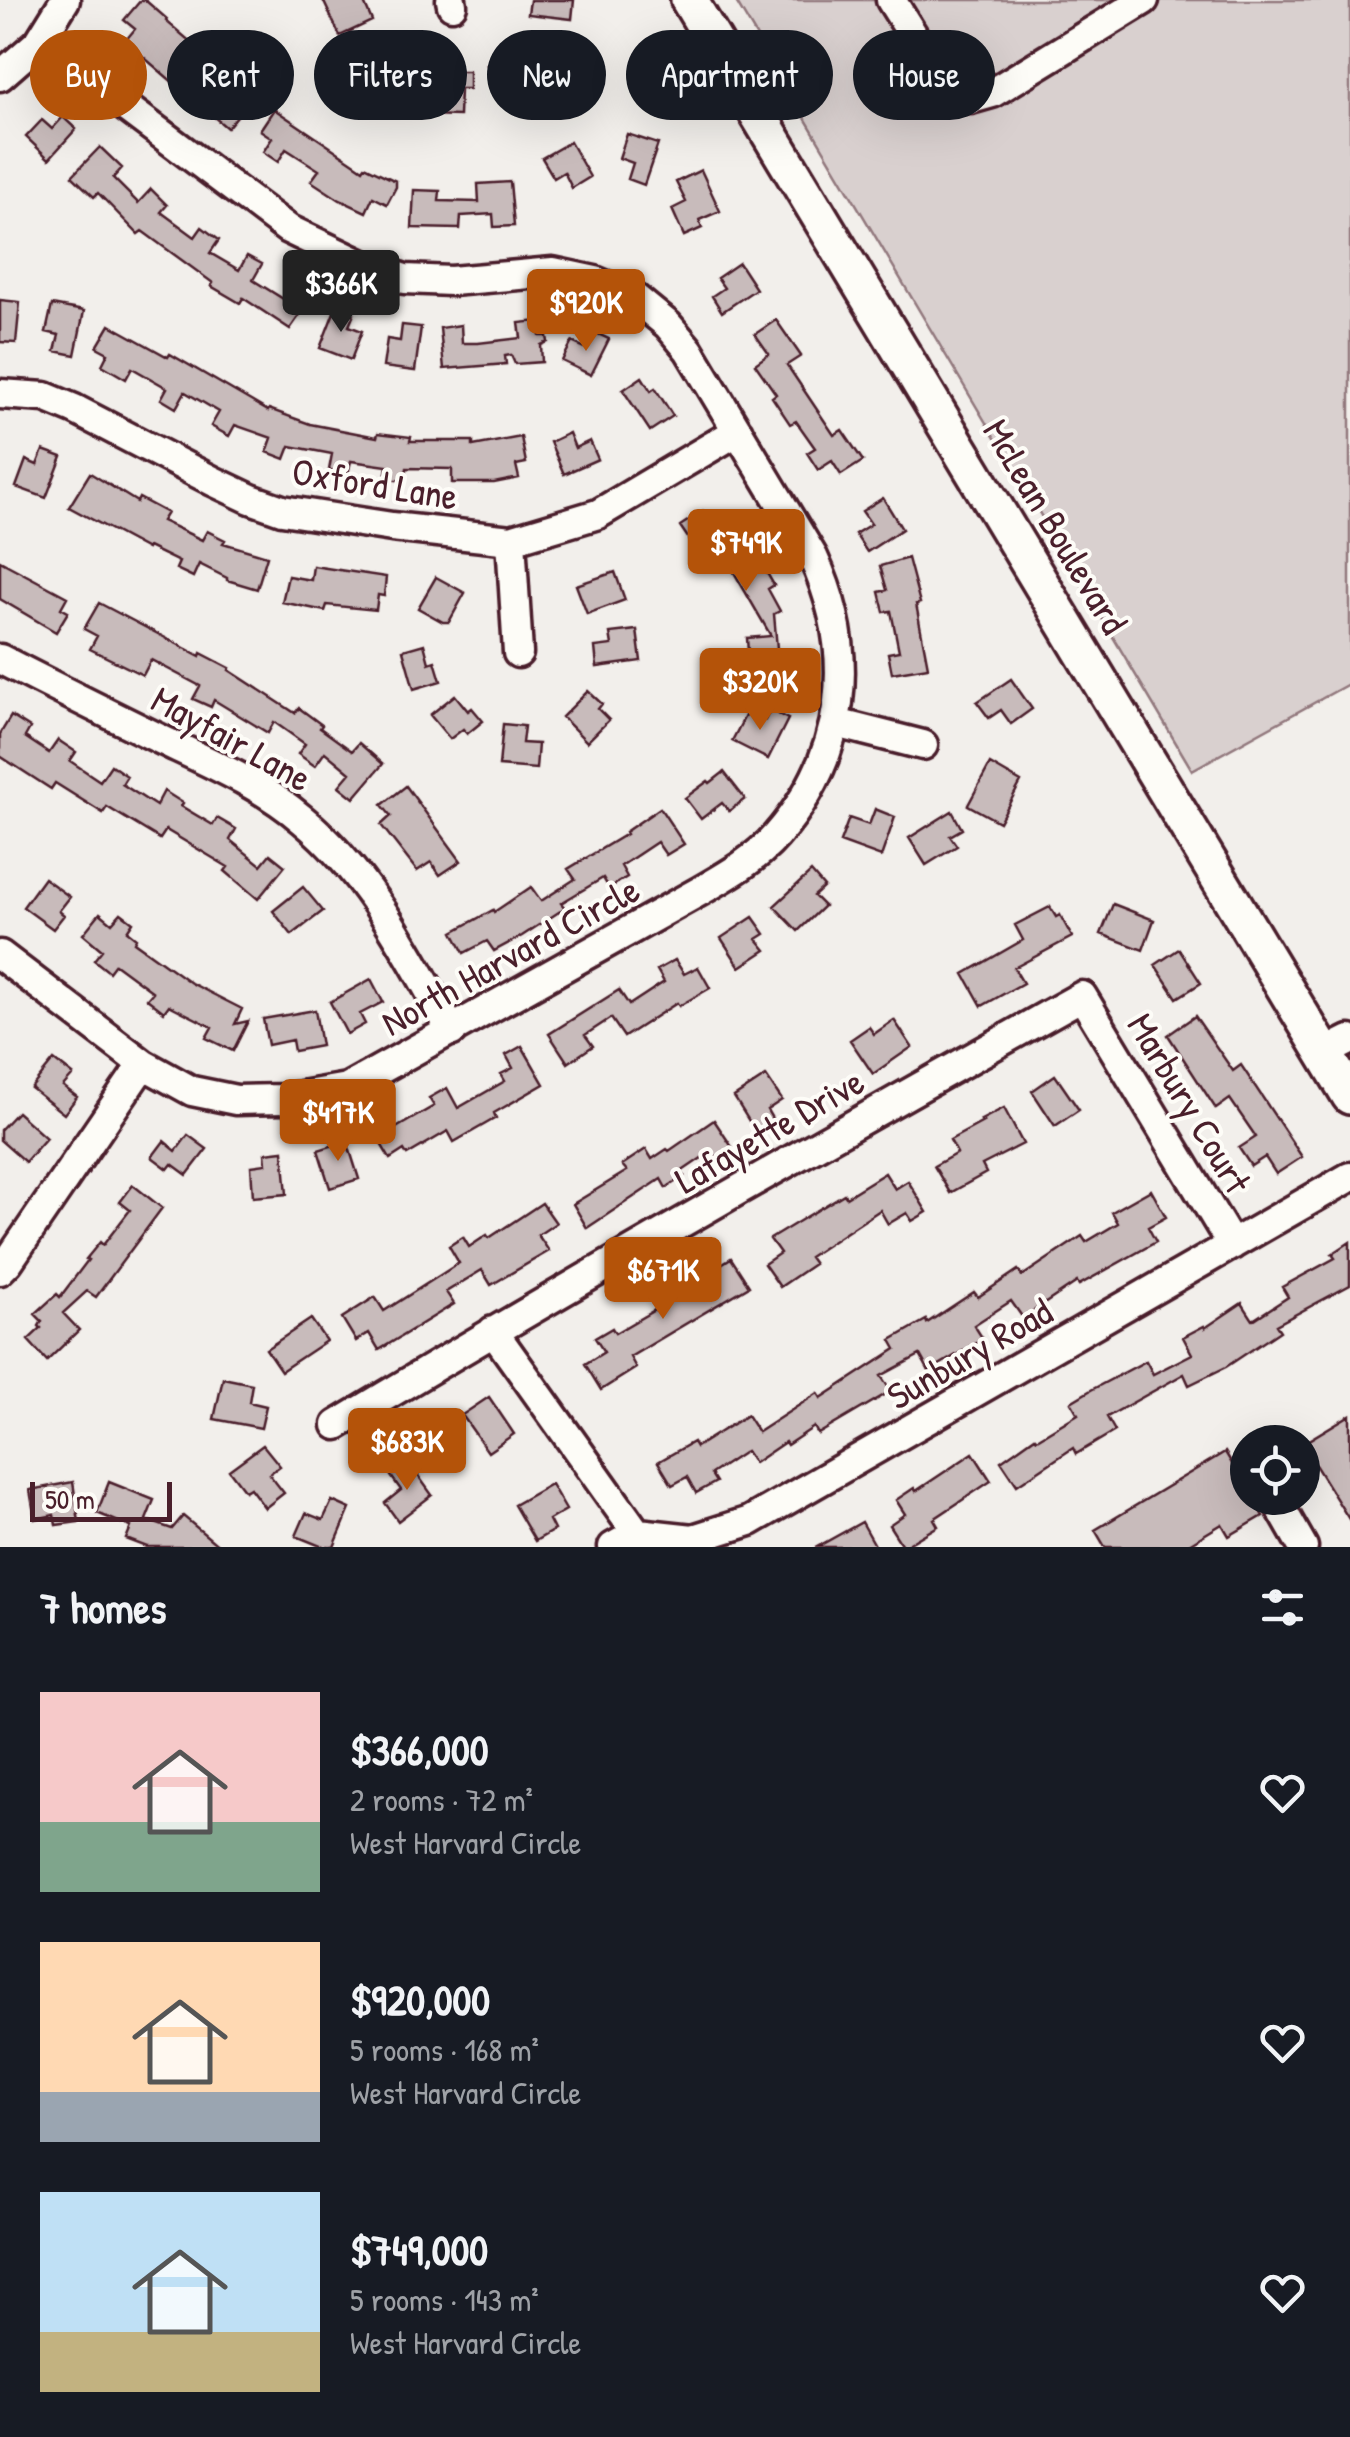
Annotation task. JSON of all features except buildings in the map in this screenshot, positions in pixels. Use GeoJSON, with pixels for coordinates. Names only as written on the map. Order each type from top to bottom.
{"type":"FeatureCollection","features":[{"type":"Feature","properties":{"kind":"main road","name":"McLean Boulevard"},"geometry":{"type":"LineString","coordinates":[[689,0],[1337,1046],[1350,1096]]}},
{"type":"Feature","properties":{"kind":"street"},"geometry":{"type":"LineString","coordinates":[[46,30],[65,0]]}},
{"type":"Feature","properties":{"kind":"street"},"geometry":{"type":"LineString","coordinates":[[891,0],[948,91],[971,98],[992,93],[1144,0]]}},
{"type":"Feature","properties":{"kind":"street"},"geometry":{"type":"LineString","coordinates":[[0,76],[30,50]]}},
{"type":"Feature","properties":{"kind":"street","name":"North Harvard Circle"},"geometry":{"type":"LineString","coordinates":[[0,954],[143,1064],[192,1091],[236,1100],[284,1099],[346,1088],[702,890],[754,857],[801,803],[825,758],[836,724],[840,655],[836,620],[825,582],[689,350],[668,326],[635,298],[595,281],[553,272],[452,281],[405,279],[366,266],[288,230],[142,120]]}},
{"type":"Feature","properties":{"kind":"street","name":"Oxford Lane"},"geometry":{"type":"LineString","coordinates":[[0,394],[44,397],[74,409],[212,481],[282,510],[512,540],[598,514],[738,432]]}},
{"type":"Feature","properties":{"kind":"street"},"geometry":{"type":"LineString","coordinates":[[512,540],[518,653]]}},
{"type":"Feature","properties":{"kind":"street","name":"Mayfair Lane"},"geometry":{"type":"LineString","coordinates":[[0,659],[248,781],[305,820],[361,880],[452,1031]]}},
{"type":"Feature","properties":{"kind":"street"},"geometry":{"type":"LineString","coordinates":[[836,724],[923,745]]}},
{"type":"Feature","properties":{"kind":"street","name":"Lafayette Drive"},"geometry":{"type":"LineString","coordinates":[[337,1425],[891,1103],[1082,996],[1084,999]]}},
{"type":"Feature","properties":{"kind":"street","name":"Marbury Court"},"geometry":{"type":"LineString","coordinates":[[1084,999],[1232,1245]]}},
{"type":"Feature","properties":{"kind":"street"},"geometry":{"type":"LineString","coordinates":[[0,1270],[143,1064]]}},
{"type":"Feature","properties":{"kind":"street","name":"Sunbury Road"},"geometry":{"type":"LineString","coordinates":[[633,1542],[693,1539],[750,1521],[1350,1178]]}},
{"type":"Feature","properties":{"kind":"street"},"geometry":{"type":"LineString","coordinates":[[493,1331],[633,1542]]}},
{"type":"Feature","properties":{"kind":"street"},"geometry":{"type":"LineString","coordinates":[[1282,1515],[1295,1544]]}},
{"type":"Feature","properties":{"kind":"shaded area"},"geometry":{"type":"Polygon","coordinates":[[[735,0],[1350,0],[1350,683],[1192,770],[806,120],[833,120],[833,30],[753,30],[735,0]]]}}]}
